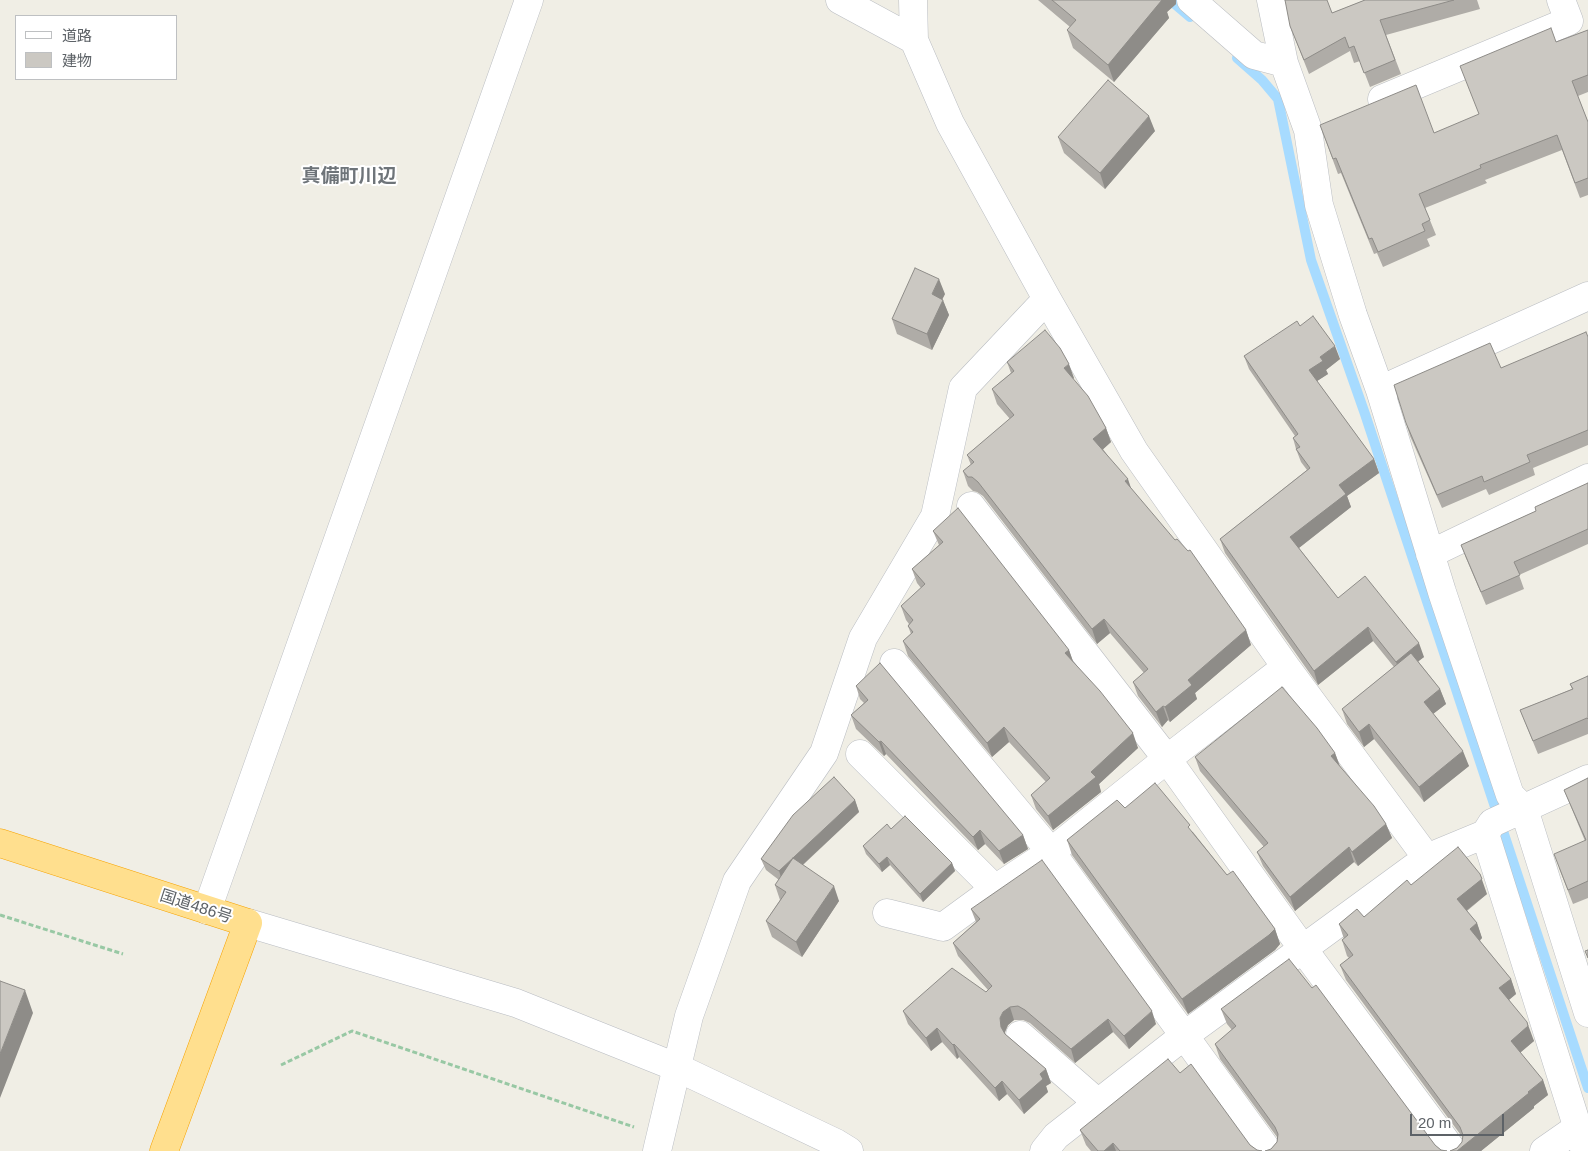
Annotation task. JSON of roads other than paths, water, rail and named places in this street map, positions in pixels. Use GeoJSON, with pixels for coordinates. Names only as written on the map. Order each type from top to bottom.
{"type":"FeatureCollection","features":[{"type":"Feature","properties":{"kind":"highway","name":"国道486号"},"geometry":{"type":"LineString","coordinates":[[0,843],[248,923],[164,1151]]}},
{"type":"Feature","properties":{"kind":"street"},"geometry":{"type":"LineString","coordinates":[[207,910],[529,0]]}},
{"type":"Feature","properties":{"kind":"street"},"geometry":{"type":"LineString","coordinates":[[840,0],[914,40]]}},
{"type":"Feature","properties":{"kind":"street"},"geometry":{"type":"LineString","coordinates":[[913,0],[914,40],[950,123],[1046,298],[1134,451],[1286,667],[1427,858]]}},
{"type":"Feature","properties":{"kind":"street"},"geometry":{"type":"LineString","coordinates":[[1191,0],[1254,55],[1284,63]]}},
{"type":"Feature","properties":{"kind":"street"},"geometry":{"type":"LineString","coordinates":[[1271,0],[1284,63],[1317,126],[1318,205],[1353,315],[1380,390],[1430,554],[1510,795],[1503,820],[1581,1139],[1544,1151]]}},
{"type":"Feature","properties":{"kind":"street"},"geometry":{"type":"LineString","coordinates":[[1362,107],[1569,22],[1561,0]]}},
{"type":"Feature","properties":{"kind":"street"},"geometry":{"type":"LineString","coordinates":[[1380,390],[1588,296]]}},
{"type":"Feature","properties":{"kind":"street"},"geometry":{"type":"LineString","coordinates":[[658,1144],[689,1016],[737,880],[824,754],[863,638],[935,516],[963,388],[1046,298]]}},
{"type":"Feature","properties":{"kind":"street"},"geometry":{"type":"LineString","coordinates":[[1430,554],[1588,478]]}},
{"type":"Feature","properties":{"kind":"street"},"geometry":{"type":"LineString","coordinates":[[971,506],[1167,759],[1303,949],[1453,1151]]}},
{"type":"Feature","properties":{"kind":"street"},"geometry":{"type":"LineString","coordinates":[[894,663],[1051,852],[1268,1151]]}},
{"type":"Feature","properties":{"kind":"street"},"geometry":{"type":"LineString","coordinates":[[887,913],[944,927],[995,889],[1051,852],[1286,667]]}},
{"type":"Feature","properties":{"kind":"street"},"geometry":{"type":"LineString","coordinates":[[860,754],[995,889]]}},
{"type":"Feature","properties":{"kind":"street"},"geometry":{"type":"LineString","coordinates":[[1044,1151],[1056,1136],[1185,1035],[1427,858],[1588,779]]}},
{"type":"Feature","properties":{"kind":"street"},"geometry":{"type":"LineString","coordinates":[[1503,820],[1588,1013]]}},
{"type":"Feature","properties":{"kind":"street"},"geometry":{"type":"LineString","coordinates":[[248,923],[516,1003],[676,1067],[836,1143],[848,1151]]}},
{"type":"Feature","properties":{"kind":"street"},"geometry":{"type":"LineString","coordinates":[[1020,1035],[1098,1103]]}},
{"type":"Feature","properties":{"kind":"waterway"},"geometry":{"type":"LineString","coordinates":[[1170,0],[1190,17]]}},
{"type":"Feature","properties":{"kind":"waterway"},"geometry":{"type":"LineString","coordinates":[[1237,58],[1262,80],[1278,99],[1311,260],[1365,414],[1588,1088]]}},
{"type":"Feature","properties":{"kind":"district","name":"真備町川辺"},"geometry":{"type":"Point","coordinates":[349,177]}}]}
